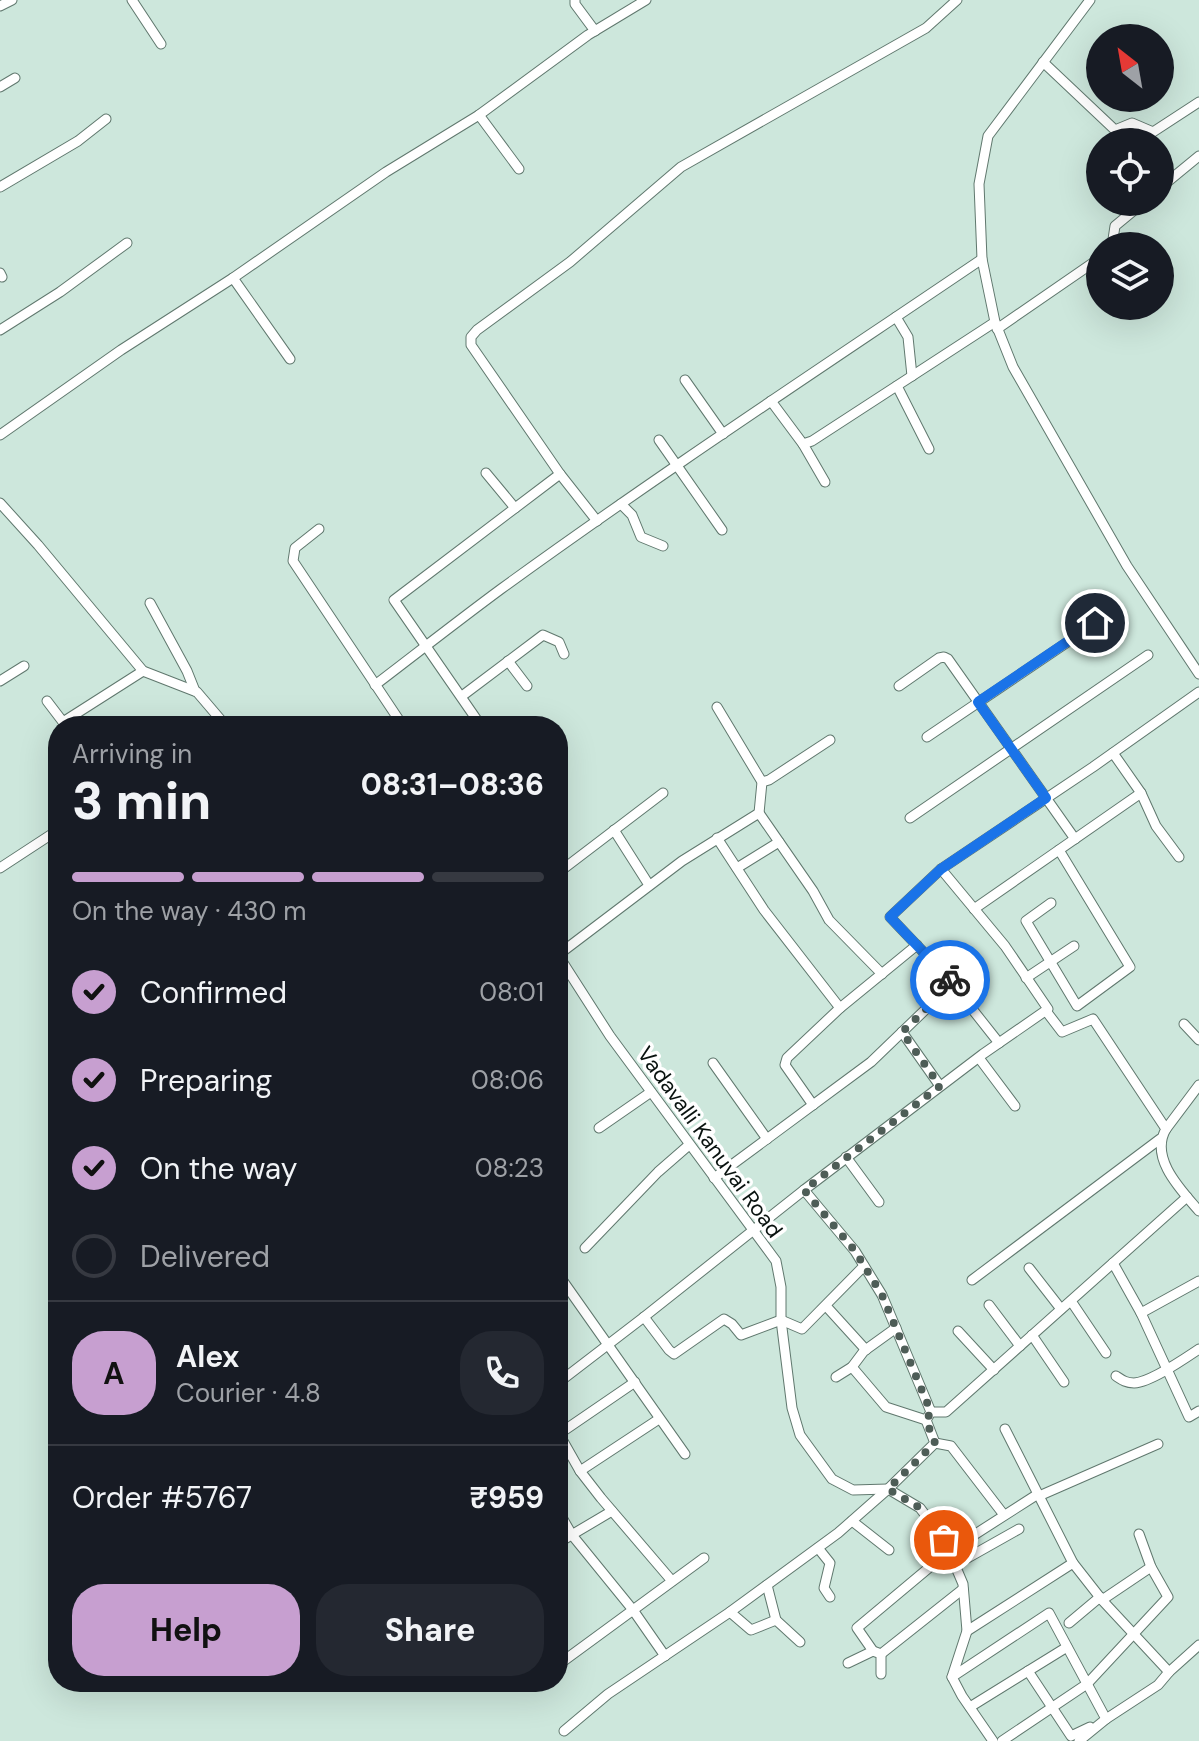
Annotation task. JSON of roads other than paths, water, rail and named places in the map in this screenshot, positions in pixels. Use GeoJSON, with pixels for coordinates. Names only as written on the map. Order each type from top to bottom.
{"type":"FeatureCollection","features":[{"type":"Feature","properties":{"kind":"street"},"geometry":{"type":"LineString","coordinates":[[0,6],[12,0]]}},
{"type":"Feature","properties":{"kind":"street"},"geometry":{"type":"LineString","coordinates":[[132,0],[161,44]]}},
{"type":"Feature","properties":{"kind":"street"},"geometry":{"type":"LineString","coordinates":[[575,0],[595,31]]}},
{"type":"Feature","properties":{"kind":"street"},"geometry":{"type":"LineString","coordinates":[[0,435],[121,350],[233,278],[386,172],[479,115],[595,31],[646,0]]}},
{"type":"Feature","properties":{"kind":"street"},"geometry":{"type":"LineString","coordinates":[[597,521],[560,474],[471,345],[471,337],[570,262],[681,167],[926,28],[957,0]]}},
{"type":"Feature","properties":{"kind":"street"},"geometry":{"type":"LineString","coordinates":[[1090,0],[988,136],[979,184],[982,259],[996,326],[1013,367],[1127,566],[1199,674]]}},
{"type":"Feature","properties":{"kind":"street"},"geometry":{"type":"LineString","coordinates":[[1043,62],[1115,130],[1132,123],[1153,132],[1199,102]]}},
{"type":"Feature","properties":{"kind":"street"},"geometry":{"type":"LineString","coordinates":[[0,87],[15,78]]}},
{"type":"Feature","properties":{"kind":"street"},"geometry":{"type":"LineString","coordinates":[[479,115],[519,169]]}},
{"type":"Feature","properties":{"kind":"street"},"geometry":{"type":"LineString","coordinates":[[0,187],[78,141],[106,119]]}},
{"type":"Feature","properties":{"kind":"street"},"geometry":{"type":"LineString","coordinates":[[1174,177],[1199,156]]}},
{"type":"Feature","properties":{"kind":"street"},"geometry":{"type":"LineString","coordinates":[[1114,232],[1115,226],[1127,216]]}},
{"type":"Feature","properties":{"kind":"street"},"geometry":{"type":"LineString","coordinates":[[0,330],[60,292],[127,243]]}},
{"type":"Feature","properties":{"kind":"street"},"geometry":{"type":"LineString","coordinates":[[375,685],[621,504],[982,259]]}},
{"type":"Feature","properties":{"kind":"street"},"geometry":{"type":"LineString","coordinates":[[803,444],[1086,267]]}},
{"type":"Feature","properties":{"kind":"street"},"geometry":{"type":"LineString","coordinates":[[233,278],[290,359]]}},
{"type":"Feature","properties":{"kind":"street"},"geometry":{"type":"LineString","coordinates":[[896,317],[908,337],[912,376]]}},
{"type":"Feature","properties":{"kind":"street"},"geometry":{"type":"LineString","coordinates":[[685,380],[723,434]]}},
{"type":"Feature","properties":{"kind":"street"},"geometry":{"type":"LineString","coordinates":[[897,386],[929,449]]}},
{"type":"Feature","properties":{"kind":"street"},"geometry":{"type":"LineString","coordinates":[[771,401],[803,444],[825,482]]}},
{"type":"Feature","properties":{"kind":"street"},"geometry":{"type":"LineString","coordinates":[[659,440],[722,530]]}},
{"type":"Feature","properties":{"kind":"street"},"geometry":{"type":"LineString","coordinates":[[486,473],[515,508]]}},
{"type":"Feature","properties":{"kind":"street"},"geometry":{"type":"LineString","coordinates":[[475,716],[394,600],[560,474]]}},
{"type":"Feature","properties":{"kind":"street"},"geometry":{"type":"LineString","coordinates":[[0,503],[143,671],[195,691],[216,716]]}},
{"type":"Feature","properties":{"kind":"street"},"geometry":{"type":"LineString","coordinates":[[621,504],[632,515],[641,537],[663,546]]}},
{"type":"Feature","properties":{"kind":"street"},"geometry":{"type":"LineString","coordinates":[[319,529],[295,548],[293,561],[396,716]]}},
{"type":"Feature","properties":{"kind":"street"},"geometry":{"type":"LineString","coordinates":[[150,603],[195,691]]}},
{"type":"Feature","properties":{"kind":"street"},"geometry":{"type":"LineString","coordinates":[[927,737],[1118,608]]}},
{"type":"Feature","properties":{"kind":"street"},"geometry":{"type":"LineString","coordinates":[[462,696],[543,635],[559,642],[564,654]]}},
{"type":"Feature","properties":{"kind":"street"},"geometry":{"type":"LineString","coordinates":[[910,818],[1148,655]]}},
{"type":"Feature","properties":{"kind":"street"},"geometry":{"type":"LineString","coordinates":[[899,686],[939,658],[948,659],[1075,839]]}},
{"type":"Feature","properties":{"kind":"street"},"geometry":{"type":"LineString","coordinates":[[508,661],[527,686]]}},
{"type":"Feature","properties":{"kind":"street"},"geometry":{"type":"LineString","coordinates":[[0,681],[24,666]]}},
{"type":"Feature","properties":{"kind":"street"},"geometry":{"type":"LineString","coordinates":[[76,716],[143,671]]}},
{"type":"Feature","properties":{"kind":"street"},"geometry":{"type":"LineString","coordinates":[[999,1043],[953,983],[890,917],[941,869],[1199,692]]}},
{"type":"Feature","properties":{"kind":"street"},"geometry":{"type":"LineString","coordinates":[[47,701],[58,716]]}},
{"type":"Feature","properties":{"kind":"street"},"geometry":{"type":"LineString","coordinates":[[717,707],[762,782],[759,813],[813,891],[829,920],[882,974]]}},
{"type":"Feature","properties":{"kind":"street"},"geometry":{"type":"LineString","coordinates":[[762,782],[830,740]]}},
{"type":"Feature","properties":{"kind":"street"},"geometry":{"type":"LineString","coordinates":[[1113,753],[1141,793],[1156,826],[1179,857]]}},
{"type":"Feature","properties":{"kind":"street"},"geometry":{"type":"LineString","coordinates":[[568,865],[663,793]]}},
{"type":"Feature","properties":{"kind":"street"},"geometry":{"type":"LineString","coordinates":[[974,909],[1141,793]]}},
{"type":"Feature","properties":{"kind":"street"},"geometry":{"type":"LineString","coordinates":[[568,947],[682,861],[759,813]]}},
{"type":"Feature","properties":{"kind":"street"},"geometry":{"type":"LineString","coordinates":[[614,830],[649,885]]}},
{"type":"Feature","properties":{"kind":"street"},"geometry":{"type":"LineString","coordinates":[[0,868],[48,837]]}},
{"type":"Feature","properties":{"kind":"street"},"geometry":{"type":"LineString","coordinates":[[717,838],[764,910],[840,1008]]}},
{"type":"Feature","properties":{"kind":"street"},"geometry":{"type":"LineString","coordinates":[[737,868],[779,842]]}},
{"type":"Feature","properties":{"kind":"street"},"geometry":{"type":"LineString","coordinates":[[1051,903],[1026,921],[1077,1006],[1130,967],[1059,850]]}},
{"type":"Feature","properties":{"kind":"street"},"geometry":{"type":"LineString","coordinates":[[941,869],[1005,946],[1062,1032],[1093,1019],[1163,1134],[1161,1153],[1167,1169],[1199,1210]]}},
{"type":"Feature","properties":{"kind":"street"},"geometry":{"type":"LineString","coordinates":[[813,1105],[785,1065],[787,1058],[840,1008],[917,945]]}},
{"type":"Feature","properties":{"kind":"street"},"geometry":{"type":"LineString","coordinates":[[1026,978],[1074,946]]}},
{"type":"Feature","properties":{"kind":"street","name":"Vadavalli Kanuvai Road"},"geometry":{"type":"LineString","coordinates":[[568,971],[610,1036],[776,1261],[792,1408],[800,1435],[832,1479],[853,1490],[888,1489]]}},
{"type":"Feature","properties":{"kind":"street"},"geometry":{"type":"LineString","coordinates":[[714,1178],[871,1062],[953,983]]}},
{"type":"Feature","properties":{"kind":"street"},"geometry":{"type":"LineString","coordinates":[[568,1375],[846,1157],[1046,1011]]}},
{"type":"Feature","properties":{"kind":"street"},"geometry":{"type":"LineString","coordinates":[[1184,1024],[1199,1040]]}},
{"type":"Feature","properties":{"kind":"street"},"geometry":{"type":"LineString","coordinates":[[902,1032],[940,1086]]}},
{"type":"Feature","properties":{"kind":"street"},"geometry":{"type":"LineString","coordinates":[[979,1058],[1015,1106]]}},
{"type":"Feature","properties":{"kind":"street"},"geometry":{"type":"LineString","coordinates":[[713,1063],[767,1139]]}},
{"type":"Feature","properties":{"kind":"street"},"geometry":{"type":"LineString","coordinates":[[972,1280],[1163,1134],[1199,1085]]}},
{"type":"Feature","properties":{"kind":"street"},"geometry":{"type":"LineString","coordinates":[[599,1128],[651,1092]]}},
{"type":"Feature","properties":{"kind":"street"},"geometry":{"type":"LineString","coordinates":[[585,1248],[658,1172],[689,1145]]}},
{"type":"Feature","properties":{"kind":"street"},"geometry":{"type":"LineString","coordinates":[[846,1157],[879,1202]]}},
{"type":"Feature","properties":{"kind":"street"},"geometry":{"type":"LineString","coordinates":[[804,1190],[855,1251],[882,1295],[929,1416],[935,1443]]}},
{"type":"Feature","properties":{"kind":"street"},"geometry":{"type":"LineString","coordinates":[[852,1367],[886,1407],[929,1416],[946,1412],[1187,1197]]}},
{"type":"Feature","properties":{"kind":"street"},"geometry":{"type":"LineString","coordinates":[[1113,1263],[1141,1313],[1189,1417],[1199,1411]]}},
{"type":"Feature","properties":{"kind":"street"},"geometry":{"type":"LineString","coordinates":[[644,1317],[674,1354],[724,1319],[741,1335],[781,1320],[802,1329],[864,1266]]}},
{"type":"Feature","properties":{"kind":"street"},"geometry":{"type":"LineString","coordinates":[[1029,1268],[1061,1309]]}},
{"type":"Feature","properties":{"kind":"street"},"geometry":{"type":"LineString","coordinates":[[1141,1313],[1199,1281]]}},
{"type":"Feature","properties":{"kind":"street"},"geometry":{"type":"LineString","coordinates":[[568,1288],[685,1454]]}},
{"type":"Feature","properties":{"kind":"street"},"geometry":{"type":"LineString","coordinates":[[1071,1301],[1106,1353]]}},
{"type":"Feature","properties":{"kind":"street"},"geometry":{"type":"LineString","coordinates":[[989,1305],[1020,1346]]}},
{"type":"Feature","properties":{"kind":"street"},"geometry":{"type":"LineString","coordinates":[[826,1306],[866,1350]]}},
{"type":"Feature","properties":{"kind":"street"},"geometry":{"type":"LineString","coordinates":[[836,1377],[896,1328]]}},
{"type":"Feature","properties":{"kind":"street"},"geometry":{"type":"LineString","coordinates":[[958,1331],[994,1370]]}},
{"type":"Feature","properties":{"kind":"street"},"geometry":{"type":"LineString","coordinates":[[1032,1335],[1064,1382]]}},
{"type":"Feature","properties":{"kind":"street"},"geometry":{"type":"LineString","coordinates":[[1116,1376],[1123,1382],[1137,1383],[1199,1349]]}},
{"type":"Feature","properties":{"kind":"street"},"geometry":{"type":"LineString","coordinates":[[568,1428],[635,1382]]}},
{"type":"Feature","properties":{"kind":"street"},"geometry":{"type":"LineString","coordinates":[[580,1471],[659,1419]]}},
{"type":"Feature","properties":{"kind":"street"},"geometry":{"type":"LineString","coordinates":[[1005,1429],[1073,1563],[1169,1672]]}},
{"type":"Feature","properties":{"kind":"street"},"geometry":{"type":"LineString","coordinates":[[564,1731],[608,1694],[818,1548],[888,1489],[935,1443]]}},
{"type":"Feature","properties":{"kind":"street"},"geometry":{"type":"LineString","coordinates":[[935,1443],[951,1446],[1004,1515]]}},
{"type":"Feature","properties":{"kind":"street"},"geometry":{"type":"LineString","coordinates":[[881,1674],[877,1652],[857,1628],[949,1551],[1038,1495],[1158,1444]]}},
{"type":"Feature","properties":{"kind":"street"},"geometry":{"type":"LineString","coordinates":[[568,1450],[580,1471],[672,1581]]}},
{"type":"Feature","properties":{"kind":"street"},"geometry":{"type":"LineString","coordinates":[[888,1489],[920,1508],[944,1540],[963,1584],[967,1631],[952,1677],[993,1741]]}},
{"type":"Feature","properties":{"kind":"street"},"geometry":{"type":"LineString","coordinates":[[568,1537],[612,1511]]}},
{"type":"Feature","properties":{"kind":"street"},"geometry":{"type":"LineString","coordinates":[[852,1521],[889,1550]]}},
{"type":"Feature","properties":{"kind":"street"},"geometry":{"type":"LineString","coordinates":[[568,1528],[665,1656]]}},
{"type":"Feature","properties":{"kind":"street"},"geometry":{"type":"LineString","coordinates":[[955,1565],[1019,1529]]}},
{"type":"Feature","properties":{"kind":"street"},"geometry":{"type":"LineString","coordinates":[[1002,1741],[1087,1684],[1168,1597],[1151,1567],[1139,1534]]}},
{"type":"Feature","properties":{"kind":"street"},"geometry":{"type":"LineString","coordinates":[[818,1548],[830,1563],[824,1588],[830,1597]]}},
{"type":"Feature","properties":{"kind":"street"},"geometry":{"type":"LineString","coordinates":[[568,1655],[704,1558]]}},
{"type":"Feature","properties":{"kind":"street"},"geometry":{"type":"LineString","coordinates":[[967,1631],[1073,1563]]}},
{"type":"Feature","properties":{"kind":"street"},"geometry":{"type":"LineString","coordinates":[[1069,1623],[1101,1598],[1151,1567]]}},
{"type":"Feature","properties":{"kind":"street"},"geometry":{"type":"LineString","coordinates":[[767,1585],[776,1620],[800,1642]]}},
{"type":"Feature","properties":{"kind":"street"},"geometry":{"type":"LineString","coordinates":[[848,1663],[877,1652],[963,1589]]}},
{"type":"Feature","properties":{"kind":"street"},"geometry":{"type":"LineString","coordinates":[[730,1612],[751,1630],[776,1620]]}},
{"type":"Feature","properties":{"kind":"street"},"geometry":{"type":"LineString","coordinates":[[952,1677],[1049,1613],[1106,1719]]}},
{"type":"Feature","properties":{"kind":"street"},"geometry":{"type":"LineString","coordinates":[[1079,1741],[1158,1685],[1199,1645]]}},
{"type":"Feature","properties":{"kind":"street"},"geometry":{"type":"LineString","coordinates":[[970,1707],[1067,1647]]}},
{"type":"Feature","properties":{"kind":"street"},"geometry":{"type":"LineString","coordinates":[[1028,1671],[1071,1736],[1090,1727]]}}]}
